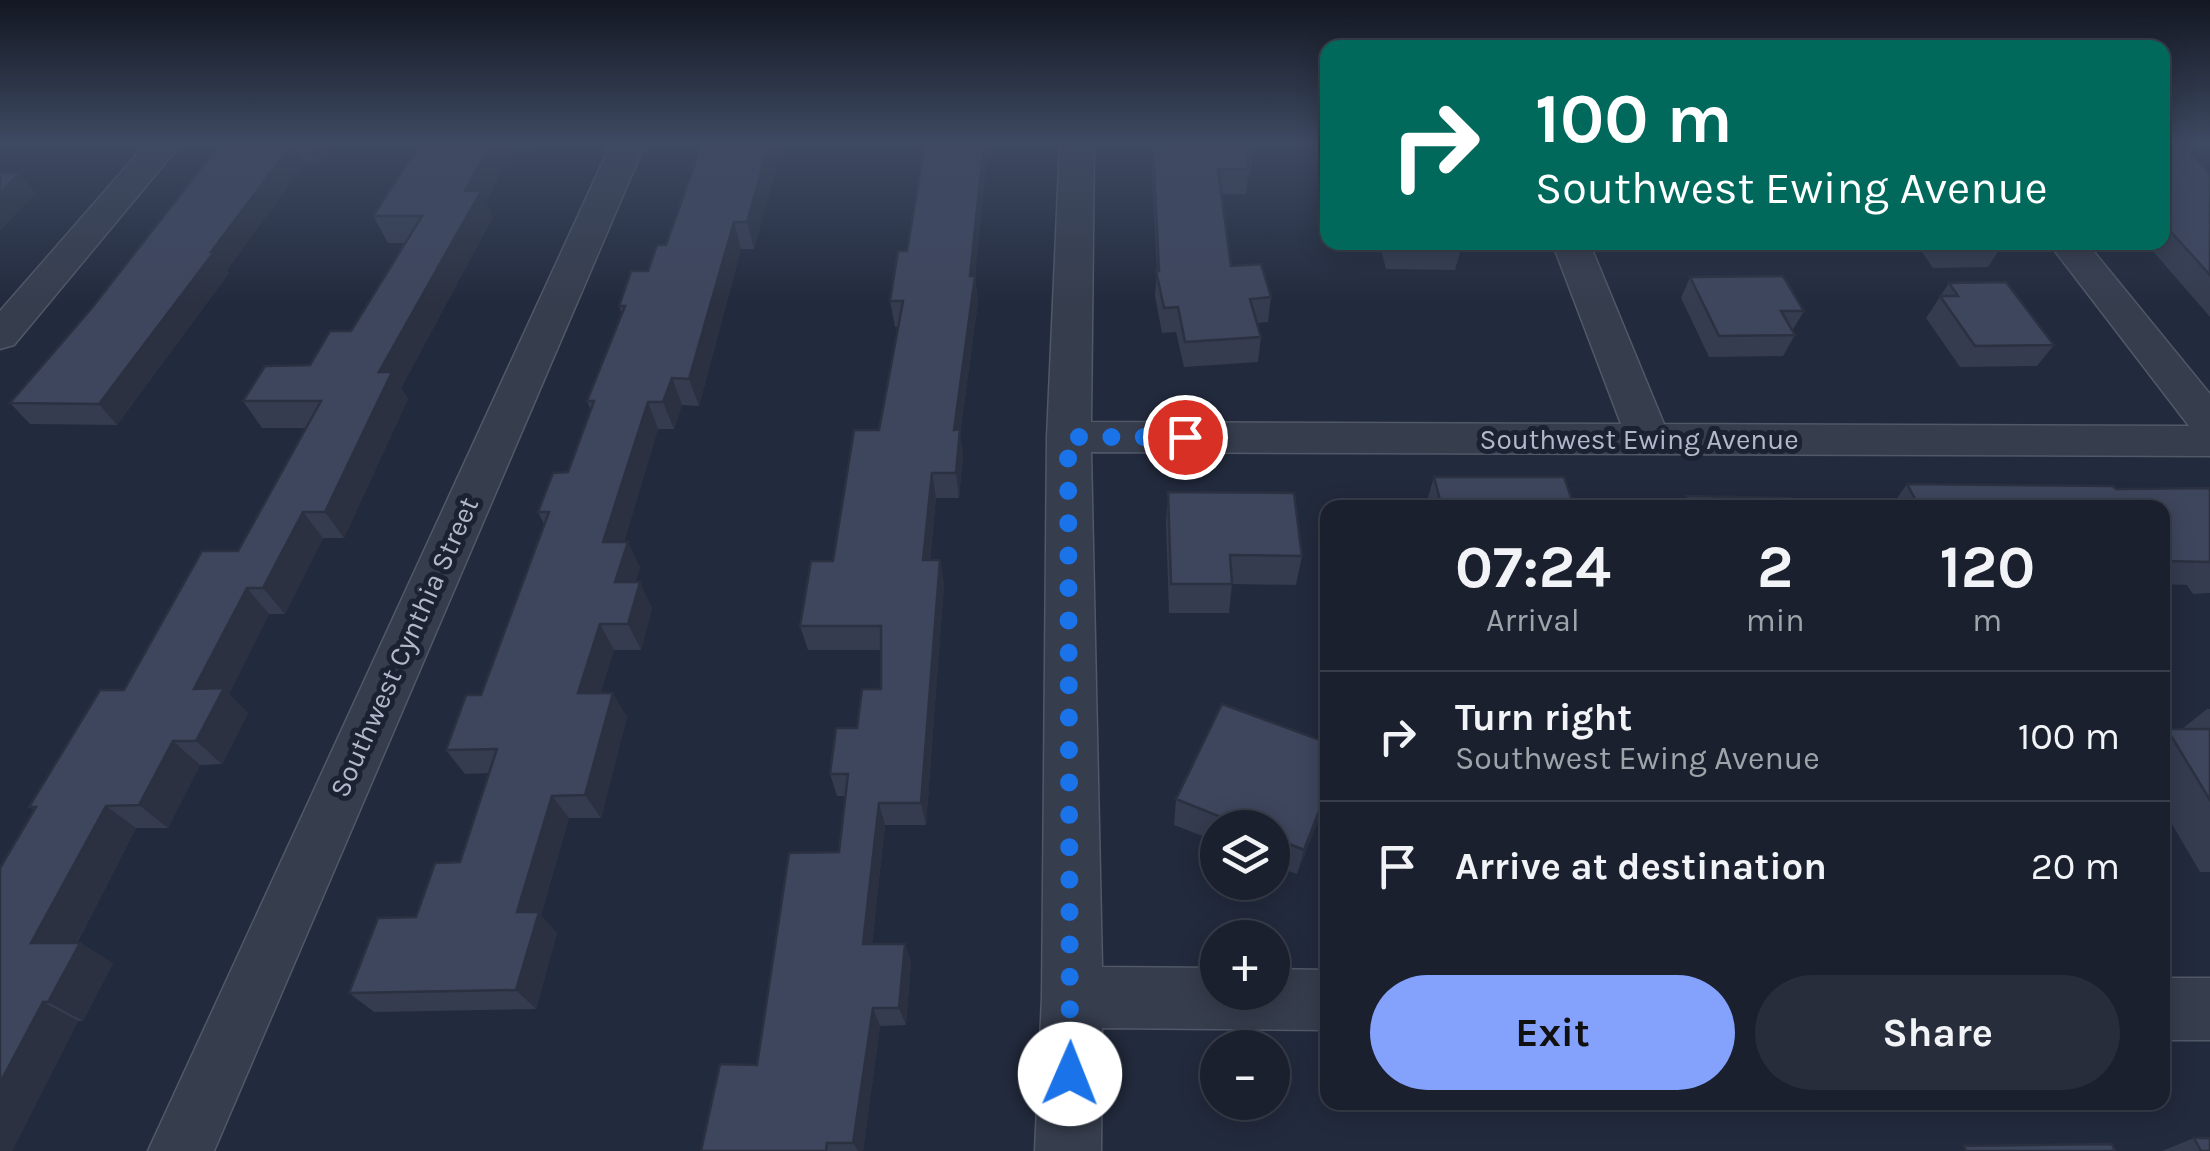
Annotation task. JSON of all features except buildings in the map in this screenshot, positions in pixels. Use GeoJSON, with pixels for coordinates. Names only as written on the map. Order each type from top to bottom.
{"type":"FeatureCollection","features":[{"type":"Feature","properties":{"kind":"street"},"geometry":{"type":"LineString","coordinates":[[0,336],[118,198]]}},
{"type":"Feature","properties":{"kind":"street","name":"Southwest Cynthia Street"},"geometry":{"type":"LineString","coordinates":[[180,1151],[604,198]]}},
{"type":"Feature","properties":{"kind":"street"},"geometry":{"type":"LineString","coordinates":[[1068,1151],[1072,997],[1068,437],[1075,198]]}},
{"type":"Feature","properties":{"kind":"street"},"geometry":{"type":"LineString","coordinates":[[1573,250],[1649,439]]}},
{"type":"Feature","properties":{"kind":"street"},"geometry":{"type":"LineString","coordinates":[[2072,250],[2210,423]]}},
{"type":"Feature","properties":{"kind":"street","name":"Southwest Ewing Avenue"},"geometry":{"type":"LineString","coordinates":[[1068,437],[2210,441]]}},
{"type":"Feature","properties":{"kind":"street"},"geometry":{"type":"LineString","coordinates":[[1072,997],[1320,1000]]}},
{"type":"Feature","properties":{"kind":"street"},"geometry":{"type":"LineString","coordinates":[[2170,1008],[2210,1009]]}},
{"type":"Feature","properties":{"kind":"route"},"geometry":{"type":"LineString","coordinates":[[1070,1074],[1068,437],[1185,437]]}}]}
